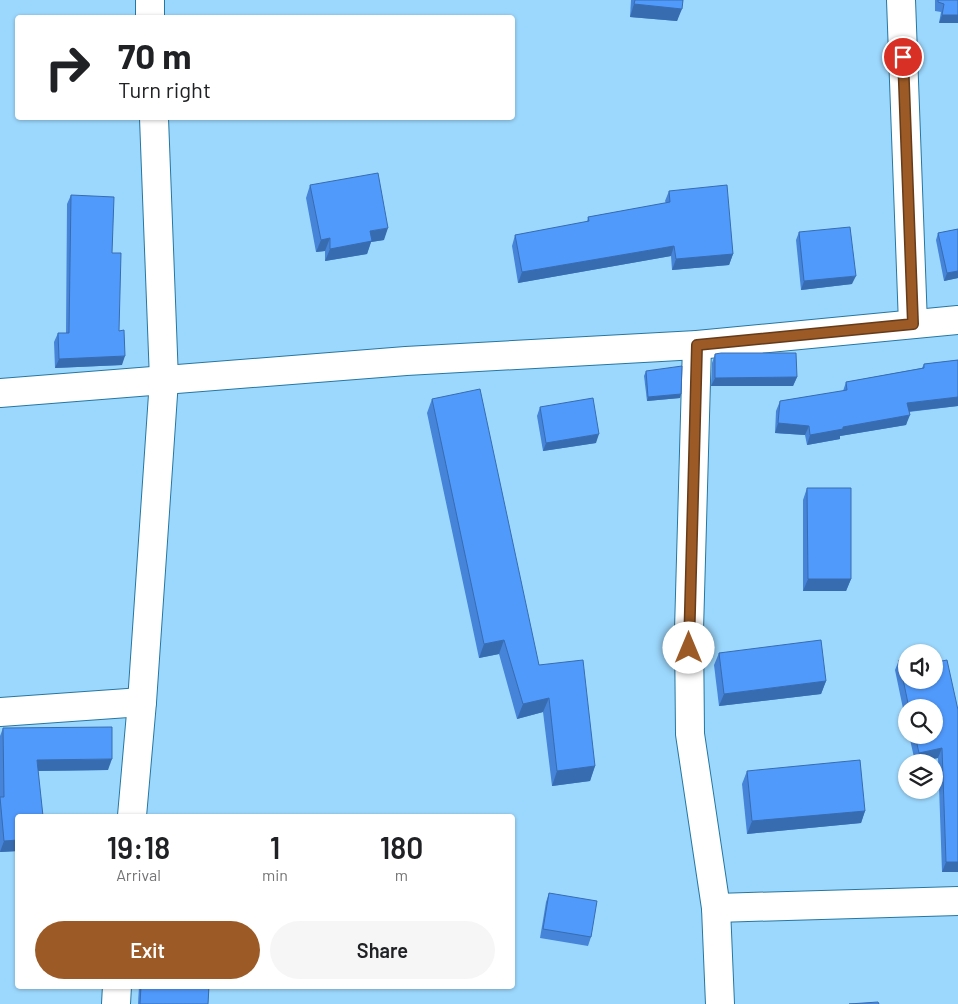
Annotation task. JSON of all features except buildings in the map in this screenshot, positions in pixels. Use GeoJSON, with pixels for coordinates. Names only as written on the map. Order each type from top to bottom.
{"type":"FeatureCollection","features":[{"type":"Feature","properties":{"kind":"street"},"geometry":{"type":"LineString","coordinates":[[150,0],[150,15]]}},
{"type":"Feature","properties":{"kind":"street"},"geometry":{"type":"LineString","coordinates":[[901,0],[913,324]]}},
{"type":"Feature","properties":{"kind":"street"},"geometry":{"type":"LineString","coordinates":[[132,814],[142,702],[164,380],[154,120]]}},
{"type":"Feature","properties":{"kind":"street"},"geometry":{"type":"LineString","coordinates":[[0,393],[406,361],[697,345],[958,320]]}},
{"type":"Feature","properties":{"kind":"street"},"geometry":{"type":"LineString","coordinates":[[697,345],[688,630],[690,734],[716,908],[720,1004]]}},
{"type":"Feature","properties":{"kind":"street"},"geometry":{"type":"LineString","coordinates":[[0,712],[142,702]]}},
{"type":"Feature","properties":{"kind":"street"},"geometry":{"type":"LineString","coordinates":[[716,908],[958,900]]}},
{"type":"Feature","properties":{"kind":"street"},"geometry":{"type":"LineString","coordinates":[[116,1004],[117,989]]}},
{"type":"Feature","properties":{"kind":"route"},"geometry":{"type":"LineString","coordinates":[[689,648],[697,345],[913,324],[903,57]]}}]}
